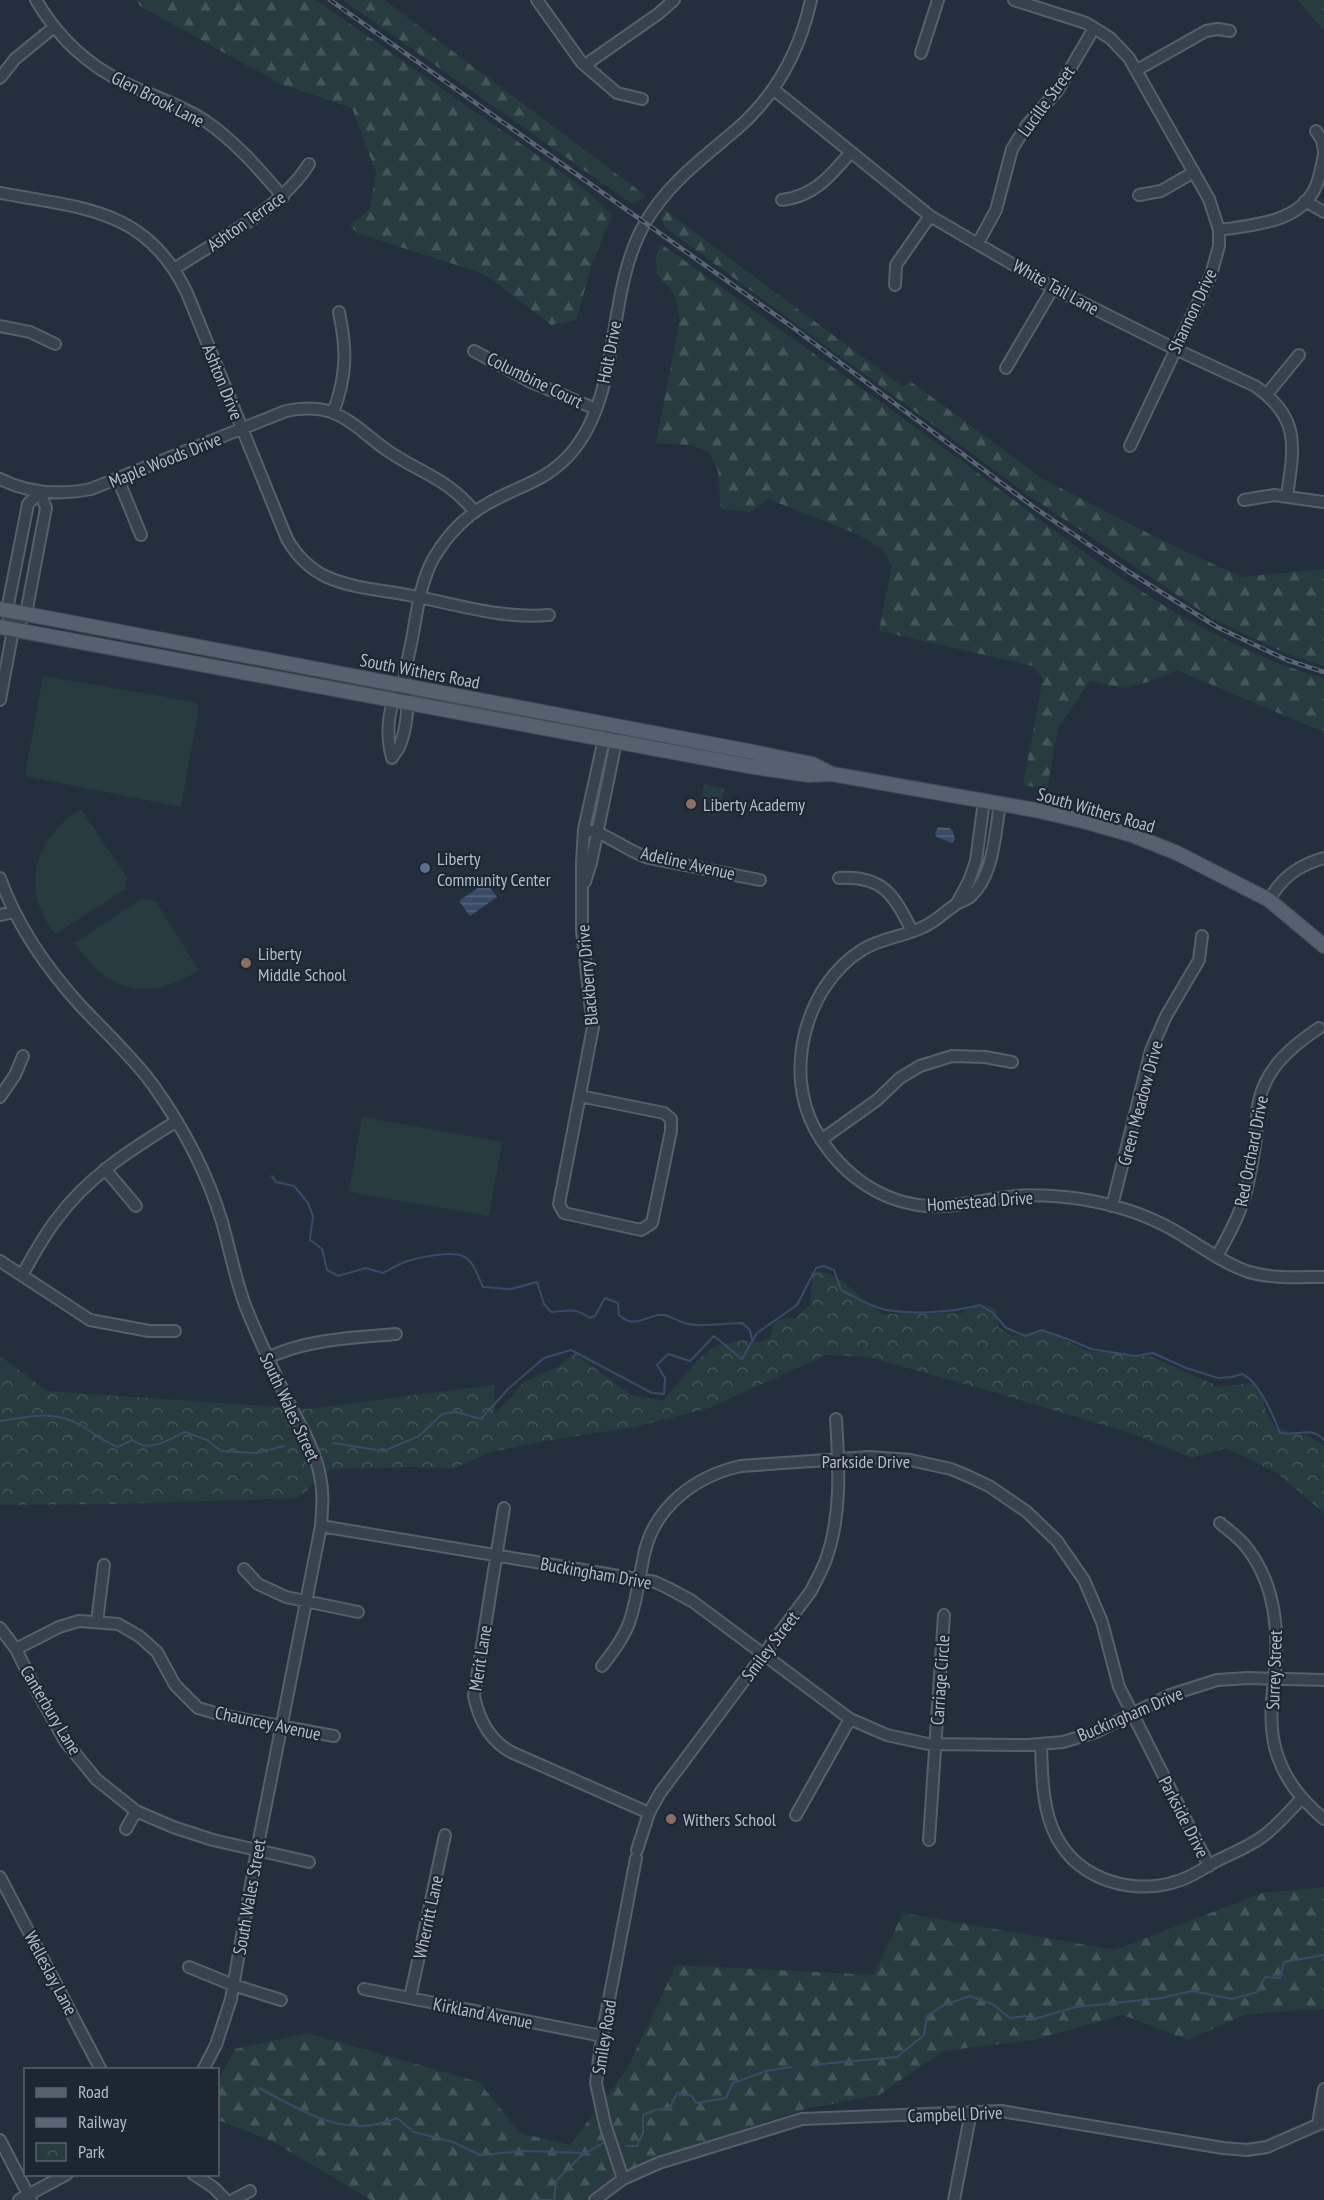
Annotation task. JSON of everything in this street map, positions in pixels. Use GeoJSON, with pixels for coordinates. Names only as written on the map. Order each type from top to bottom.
{"type":"FeatureCollection","features":[{"type":"Feature","properties":{"kind":"main road","name":"South Withers Road"},"geometry":{"type":"LineString","coordinates":[[3,610],[403,687],[612,735]]}},
{"type":"Feature","properties":{"kind":"main road","name":"South Withers Road"},"geometry":{"type":"LineString","coordinates":[[7,628],[400,702],[812,764],[832,774],[1083,821],[1132,835],[1177,854],[1269,900],[1324,946]]}},
{"type":"Feature","properties":{"kind":"street","name":"Glen Brook Lane"},"geometry":{"type":"LineString","coordinates":[[36,0],[54,27],[79,54],[110,75],[165,99],[206,122],[242,151],[283,197]]}},
{"type":"Feature","properties":{"kind":"street"},"geometry":{"type":"LineString","coordinates":[[537,0],[585,65],[617,93],[642,99]]}},
{"type":"Feature","properties":{"kind":"street"},"geometry":{"type":"LineString","coordinates":[[585,65],[658,14],[674,0]]}},
{"type":"Feature","properties":{"kind":"street","name":"Holt Drive"},"geometry":{"type":"LineString","coordinates":[[400,702],[425,577],[440,549],[450,535],[475,512],[497,498],[531,484],[560,464],[582,438],[596,409],[626,267],[645,223],[675,181],[739,128],[773,89],[794,53],[811,0]]}},
{"type":"Feature","properties":{"kind":"street"},"geometry":{"type":"LineString","coordinates":[[921,52],[938,0]]}},
{"type":"Feature","properties":{"kind":"street","name":"Shannon Drive"},"geometry":{"type":"LineString","coordinates":[[1014,0],[1072,18],[1094,28],[1120,48],[1137,70],[1194,172],[1209,200],[1219,230],[1219,246],[1211,275],[1130,446]]}},
{"type":"Feature","properties":{"kind":"street"},"geometry":{"type":"LineString","coordinates":[[0,78],[15,59],[54,27]]}},
{"type":"Feature","properties":{"kind":"street","name":"Lucille Street"},"geometry":{"type":"LineString","coordinates":[[978,243],[996,210],[1007,162],[1016,142],[1027,125],[1058,90],[1094,28]]}},
{"type":"Feature","properties":{"kind":"street"},"geometry":{"type":"LineString","coordinates":[[1137,70],[1206,31],[1218,29],[1230,31]]}},
{"type":"Feature","properties":{"kind":"street","name":"White Tail Lane"},"geometry":{"type":"LineString","coordinates":[[773,89],[930,216],[1053,288],[1174,349],[1255,386],[1267,394],[1285,415],[1293,441],[1287,496]]}},
{"type":"Feature","properties":{"kind":"street"},"geometry":{"type":"LineString","coordinates":[[1219,230],[1275,221],[1297,209],[1305,201],[1316,188],[1324,153],[1322,140],[1316,131]]}},
{"type":"Feature","properties":{"kind":"street"},"geometry":{"type":"LineString","coordinates":[[782,200],[798,197],[820,186],[851,152]]}},
{"type":"Feature","properties":{"kind":"street","name":"Ashton Terrace"},"geometry":{"type":"LineString","coordinates":[[174,269],[283,197],[302,177],[309,164]]}},
{"type":"Feature","properties":{"kind":"street"},"geometry":{"type":"LineString","coordinates":[[1139,195],[1161,191],[1194,172]]}},
{"type":"Feature","properties":{"kind":"street","name":"Ashton Drive"},"geometry":{"type":"LineString","coordinates":[[0,193],[83,208],[112,217],[133,228],[152,242],[174,269],[187,293],[287,539],[305,562],[321,574],[342,582],[495,614],[549,615]]}},
{"type":"Feature","properties":{"kind":"street"},"geometry":{"type":"LineString","coordinates":[[1305,201],[1324,212]]}},
{"type":"Feature","properties":{"kind":"street"},"geometry":{"type":"LineString","coordinates":[[895,285],[896,264],[930,216]]}},
{"type":"Feature","properties":{"kind":"street"},"geometry":{"type":"LineString","coordinates":[[1006,368],[1053,288]]}},
{"type":"Feature","properties":{"kind":"street"},"geometry":{"type":"LineString","coordinates":[[333,413],[345,372],[343,332],[339,312]]}},
{"type":"Feature","properties":{"kind":"street"},"geometry":{"type":"LineString","coordinates":[[0,326],[30,332],[55,344]]}},
{"type":"Feature","properties":{"kind":"street","name":"Columbine Court"},"geometry":{"type":"LineString","coordinates":[[474,351],[531,382],[596,409]]}},
{"type":"Feature","properties":{"kind":"street"},"geometry":{"type":"LineString","coordinates":[[1267,394],[1299,356]]}},
{"type":"Feature","properties":{"kind":"street","name":"Maple Woods Drive"},"geometry":{"type":"LineString","coordinates":[[0,479],[18,487],[40,492],[73,492],[91,489],[286,411],[313,408],[333,413],[353,424],[395,456],[453,489],[475,512]]}},
{"type":"Feature","properties":{"kind":"street"},"geometry":{"type":"LineString","coordinates":[[118,479],[141,535]]}},
{"type":"Feature","properties":{"kind":"street"},"geometry":{"type":"LineString","coordinates":[[0,697],[7,628],[3,610],[28,504],[40,492],[46,508],[26,614],[7,628]]}},
{"type":"Feature","properties":{"kind":"street"},"geometry":{"type":"LineString","coordinates":[[1244,500],[1274,495],[1324,502]]}},
{"type":"Feature","properties":{"kind":"street","name":"Blackberry Drive"},"geometry":{"type":"LineString","coordinates":[[580,1096],[664,1113],[671,1119],[671,1131],[652,1223],[641,1230],[564,1213],[559,1204],[593,1027],[582,931],[584,829],[612,735]]}},
{"type":"Feature","properties":{"kind":"street","name":"Blackberry Drive"},"geometry":{"type":"LineString","coordinates":[[583,888],[598,831],[612,735]]}},
{"type":"Feature","properties":{"kind":"street","name":"Homestead Drive"},"geometry":{"type":"LineString","coordinates":[[984,801],[976,861],[969,881],[957,903],[942,917],[920,929],[887,938],[859,952],[828,982],[808,1019],[801,1056],[806,1110],[831,1155],[857,1180],[901,1202],[930,1206],[1019,1195],[1068,1197],[1112,1206],[1164,1225],[1246,1271],[1284,1278],[1324,1277]]}},
{"type":"Feature","properties":{"kind":"street","name":"Homestead Drive"},"geometry":{"type":"LineString","coordinates":[[957,903],[969,898],[980,886],[992,849],[1000,804]]}},
{"type":"Feature","properties":{"kind":"street","name":"Adeline Avenue"},"geometry":{"type":"LineString","coordinates":[[584,829],[598,831],[649,858],[760,880]]}},
{"type":"Feature","properties":{"kind":"street"},"geometry":{"type":"LineString","coordinates":[[1269,900],[1284,878],[1306,863],[1324,858]]}},
{"type":"Feature","properties":{"kind":"street"},"geometry":{"type":"LineString","coordinates":[[839,878],[857,876],[876,883],[898,903],[912,931]]}},
{"type":"Feature","properties":{"kind":"street","name":"South Wales Street"},"geometry":{"type":"LineString","coordinates":[[0,878],[14,912],[36,951],[80,1004],[130,1057],[186,1135],[211,1187],[238,1288],[267,1358],[314,1455],[323,1493],[321,1526],[257,1850],[233,1985],[216,2045],[204,2068]]}},
{"type":"Feature","properties":{"kind":"street"},"geometry":{"type":"LineString","coordinates":[[0,915],[14,912]]}},
{"type":"Feature","properties":{"kind":"street","name":"Green Meadow Drive"},"geometry":{"type":"LineString","coordinates":[[1112,1206],[1152,1050],[1166,1016],[1199,960],[1202,936]]}},
{"type":"Feature","properties":{"kind":"street","name":"Red Orchard Drive"},"geometry":{"type":"LineString","coordinates":[[1217,1256],[1238,1218],[1256,1140],[1259,1101],[1267,1080],[1279,1061],[1301,1040],[1319,1028]]}},
{"type":"Feature","properties":{"kind":"street"},"geometry":{"type":"LineString","coordinates":[[0,1097],[15,1076],[23,1056]]}},
{"type":"Feature","properties":{"kind":"street"},"geometry":{"type":"LineString","coordinates":[[821,1140],[877,1100],[900,1078],[920,1066],[952,1056],[976,1056],[1012,1062]]}},
{"type":"Feature","properties":{"kind":"street"},"geometry":{"type":"LineString","coordinates":[[22,1275],[56,1220],[81,1190],[142,1142],[177,1121]]}},
{"type":"Feature","properties":{"kind":"street"},"geometry":{"type":"LineString","coordinates":[[105,1169],[136,1206]]}},
{"type":"Feature","properties":{"kind":"street"},"geometry":{"type":"LineString","coordinates":[[0,1261],[90,1320],[149,1331],[175,1331]]}},
{"type":"Feature","properties":{"kind":"street"},"geometry":{"type":"LineString","coordinates":[[267,1358],[289,1348],[315,1342],[396,1334]]}},
{"type":"Feature","properties":{"kind":"street","name":"Smiley Street"},"geometry":{"type":"LineString","coordinates":[[637,1854],[649,1813],[660,1793],[811,1591],[826,1561],[836,1520],[839,1459],[836,1419]]}},
{"type":"Feature","properties":{"kind":"street","name":"Parkside Drive"},"geometry":{"type":"LineString","coordinates":[[602,1666],[621,1639],[628,1624],[634,1608],[644,1552],[657,1522],[675,1500],[700,1480],[741,1466],[839,1459],[889,1458],[931,1464],[989,1486],[1027,1512],[1057,1541],[1084,1580],[1102,1622],[1117,1680],[1209,1866]]}},
{"type":"Feature","properties":{"kind":"street","name":"Merit Lane"},"geometry":{"type":"LineString","coordinates":[[504,1508],[474,1696],[478,1715],[500,1746],[649,1813]]}},
{"type":"Feature","properties":{"kind":"street","name":"Surrey Street"},"geometry":{"type":"LineString","coordinates":[[1220,1523],[1248,1548],[1272,1602],[1276,1629],[1272,1717],[1275,1747],[1285,1774],[1301,1799],[1324,1819]]}},
{"type":"Feature","properties":{"kind":"street","name":"Buckingham Drive"},"geometry":{"type":"LineString","coordinates":[[321,1526],[655,1582],[681,1594],[850,1719],[907,1741],[935,1744],[1041,1744],[1096,1732],[1170,1695],[1217,1680],[1248,1678],[1324,1680]]}},
{"type":"Feature","properties":{"kind":"street"},"geometry":{"type":"LineString","coordinates":[[97,1622],[104,1565]]}},
{"type":"Feature","properties":{"kind":"street"},"geometry":{"type":"LineString","coordinates":[[244,1569],[258,1584],[286,1597],[358,1611]]}},
{"type":"Feature","properties":{"kind":"street","name":"Carriage Circle"},"geometry":{"type":"LineString","coordinates":[[935,1744],[944,1616]]}},
{"type":"Feature","properties":{"kind":"street","name":"Chauncey Avenue"},"geometry":{"type":"LineString","coordinates":[[16,1649],[59,1627],[79,1621],[118,1624],[139,1636],[157,1653],[175,1685],[198,1708],[334,1736]]}},
{"type":"Feature","properties":{"kind":"street","name":"Canterbury Lane"},"geometry":{"type":"LineString","coordinates":[[0,1628],[16,1649],[65,1741],[96,1779],[136,1811],[173,1827],[309,1862]]}},
{"type":"Feature","properties":{"kind":"street"},"geometry":{"type":"LineString","coordinates":[[796,1815],[850,1719]]}},
{"type":"Feature","properties":{"kind":"street"},"geometry":{"type":"LineString","coordinates":[[929,1840],[935,1744]]}},
{"type":"Feature","properties":{"kind":"street"},"geometry":{"type":"LineString","coordinates":[[1041,1744],[1042,1779],[1047,1809],[1056,1837],[1069,1855],[1084,1869],[1113,1882],[1146,1887],[1179,1881],[1261,1838],[1301,1799]]}},
{"type":"Feature","properties":{"kind":"street"},"geometry":{"type":"LineString","coordinates":[[126,1829],[136,1811]]}},
{"type":"Feature","properties":{"kind":"street","name":"Wherritt Lane"},"geometry":{"type":"LineString","coordinates":[[410,1998],[445,1835]]}},
{"type":"Feature","properties":{"kind":"street","name":"Smiley Road"},"geometry":{"type":"LineString","coordinates":[[623,2179],[605,2124],[596,2083],[602,2036],[637,1854]]}},
{"type":"Feature","properties":{"kind":"street","name":"Welleslay Lane"},"geometry":{"type":"LineString","coordinates":[[0,1877],[100,2068]]}},
{"type":"Feature","properties":{"kind":"street"},"geometry":{"type":"LineString","coordinates":[[189,1966],[233,1985],[281,2000]]}},
{"type":"Feature","properties":{"kind":"street","name":"Kirkland Avenue"},"geometry":{"type":"LineString","coordinates":[[364,1989],[602,2036]]}},
{"type":"Feature","properties":{"kind":"street"},"geometry":{"type":"LineString","coordinates":[[1321,2123],[1324,2089]]}},
{"type":"Feature","properties":{"kind":"street","name":"Campbell Drive"},"geometry":{"type":"LineString","coordinates":[[623,2179],[659,2163],[802,2119],[1002,2111],[1247,2150],[1267,2147],[1321,2123]]}},
{"type":"Feature","properties":{"kind":"street"},"geometry":{"type":"LineString","coordinates":[[954,2200],[971,2112]]}},
{"type":"Feature","properties":{"kind":"street"},"geometry":{"type":"LineString","coordinates":[[0,2140],[26,2198],[65,2176]]}},
{"type":"Feature","properties":{"kind":"street"},"geometry":{"type":"LineString","coordinates":[[195,2176],[213,2187],[226,2200]]}},
{"type":"Feature","properties":{"kind":"street"},"geometry":{"type":"LineString","coordinates":[[595,2200],[623,2179]]}},
{"type":"Feature","properties":{"kind":"street"},"geometry":{"type":"LineString","coordinates":[[233,2200],[250,2191]]}},
{"type":"Feature","properties":{"kind":"green space"},"geometry":{"type":"Polygon","coordinates":[[[136,0],[316,0],[581,186],[612,215],[593,261],[576,320],[551,325],[484,274],[360,234],[349,226],[370,209],[376,173],[352,108],[281,84],[140,6],[136,0]]]}},
{"type":"Feature","properties":{"kind":"green space"},"geometry":{"type":"Polygon","coordinates":[[[343,0],[384,0],[646,196],[632,204],[343,0]]]}},
{"type":"Feature","properties":{"kind":"green space"},"geometry":{"type":"Polygon","coordinates":[[[1298,0],[1324,0],[1324,31],[1298,0]]]}},
{"type":"Feature","properties":{"kind":"green space"},"geometry":{"type":"Polygon","coordinates":[[[665,210],[903,387],[910,381],[1043,479],[1157,538],[1241,577],[1324,569],[1324,666],[1287,654],[1213,619],[1028,495],[666,228],[660,217],[665,210]]]}},
{"type":"Feature","properties":{"kind":"green space"},"geometry":{"type":"Polygon","coordinates":[[[661,244],[1135,587],[1227,640],[1275,662],[1324,678],[1324,736],[1321,731],[1177,670],[1148,682],[1123,688],[1090,681],[1058,728],[1047,789],[1023,785],[1043,679],[1033,666],[879,631],[892,565],[882,549],[857,534],[768,499],[752,512],[721,509],[718,471],[709,452],[690,445],[656,443],[680,319],[675,296],[657,273],[656,258],[661,244]]]}},
{"type":"Feature","properties":{"kind":"green space"},"geometry":{"type":"Polygon","coordinates":[[[43,676],[195,702],[199,707],[181,807],[25,776],[43,676]]]}},
{"type":"Feature","properties":{"kind":"green space"},"geometry":{"type":"Polygon","coordinates":[[[704,784],[724,788],[721,804],[701,800],[704,784]]]}},
{"type":"Feature","properties":{"kind":"green space"},"geometry":{"type":"Polygon","coordinates":[[[81,809],[127,877],[125,889],[56,934],[44,917],[37,900],[35,883],[37,866],[52,834],[81,809]]]}},
{"type":"Feature","properties":{"kind":"green space"},"geometry":{"type":"Polygon","coordinates":[[[142,899],[155,901],[199,970],[163,987],[146,989],[115,982],[87,960],[75,943],[142,899]]]}},
{"type":"Feature","properties":{"kind":"green space"},"geometry":{"type":"Polygon","coordinates":[[[362,1117],[502,1142],[489,1216],[349,1192],[362,1117]]]}},
{"type":"Feature","properties":{"kind":"green space"},"geometry":{"type":"Polygon","coordinates":[[[813,1273],[830,1274],[842,1281],[882,1314],[962,1313],[977,1305],[990,1306],[996,1311],[999,1328],[1012,1336],[1043,1330],[1061,1335],[1067,1341],[1087,1351],[1153,1357],[1219,1387],[1252,1383],[1262,1393],[1266,1412],[1276,1428],[1311,1437],[1324,1446],[1324,1513],[1277,1473],[1226,1448],[1192,1458],[1130,1433],[869,1357],[826,1355],[709,1408],[634,1427],[490,1452],[455,1468],[331,1469],[298,1498],[0,1505],[0,1356],[47,1391],[308,1409],[494,1385],[495,1414],[524,1382],[559,1366],[574,1353],[631,1395],[664,1401],[688,1371],[710,1350],[718,1345],[739,1341],[765,1340],[770,1338],[773,1325],[780,1319],[796,1318],[810,1305],[813,1273]]]}},
{"type":"Feature","properties":{"kind":"green space"},"geometry":{"type":"Polygon","coordinates":[[[1324,1887],[1324,2009],[1244,2015],[1188,2040],[1123,2015],[1033,2040],[943,2051],[879,2095],[805,2109],[678,2150],[587,2200],[371,2200],[272,2141],[219,2120],[219,2079],[235,2049],[307,2033],[479,2082],[520,2133],[570,2145],[627,2069],[676,1965],[873,1975],[903,1913],[1115,1950],[1262,1893],[1324,1887]]]}},
{"type":"Feature","properties":{"kind":"water"},"geometry":{"type":"Polygon","coordinates":[[[938,827],[949,828],[953,831],[955,840],[952,843],[937,837],[935,834],[938,827]]]}},
{"type":"Feature","properties":{"kind":"water"},"geometry":{"type":"Polygon","coordinates":[[[486,882],[497,897],[470,916],[459,901],[486,882]]]}},
{"type":"Feature","properties":{"kind":"waterway"},"geometry":{"type":"LineString","coordinates":[[272,1176],[276,1182],[294,1186],[308,1203],[313,1216],[310,1240],[322,1249],[327,1270],[338,1276],[366,1268],[383,1273],[413,1259],[436,1255],[458,1255],[467,1258],[483,1287],[511,1289],[537,1282],[544,1304],[551,1312],[576,1311],[589,1318],[595,1316],[605,1298],[618,1303],[619,1315],[625,1320],[636,1322],[663,1315],[691,1324],[742,1323],[750,1330],[752,1340]]}},
{"type":"Feature","properties":{"kind":"waterway"},"geometry":{"type":"LineString","coordinates":[[333,1443],[384,1451],[419,1436],[442,1414],[456,1412],[481,1419],[509,1388],[544,1358],[571,1350],[652,1393],[664,1394],[665,1378],[657,1365],[668,1354],[690,1361],[714,1336],[742,1359],[757,1333],[797,1305],[816,1268],[824,1266],[834,1270],[841,1290],[879,1308],[902,1312],[930,1312],[980,1305],[993,1313],[1006,1328],[1026,1336],[1042,1330],[1091,1349],[1135,1356],[1153,1353],[1186,1368],[1218,1378],[1242,1374],[1259,1391],[1280,1433],[1309,1432],[1324,1440]]}},
{"type":"Feature","properties":{"kind":"waterway"},"geometry":{"type":"LineString","coordinates":[[0,1421],[32,1416],[62,1417],[118,1447],[132,1440],[139,1444],[152,1446],[185,1432],[207,1440],[221,1451],[257,1453],[284,1446]]}},
{"type":"Feature","properties":{"kind":"waterway"},"geometry":{"type":"LineString","coordinates":[[811,2065],[897,2057],[924,2035],[927,2016],[944,2005],[970,1996],[994,2005],[1010,2018],[1025,2016],[1034,2019],[1076,2007],[1161,1998],[1192,1991],[1232,1999],[1257,1992],[1265,1977],[1280,1978],[1284,1962],[1324,1955]]}},
{"type":"Feature","properties":{"kind":"waterway"},"geometry":{"type":"LineString","coordinates":[[626,2146],[637,2146],[643,2133],[643,2115],[655,2110],[670,2108],[677,2093],[692,2096],[696,2103],[726,2098],[733,2083],[766,2071],[791,2067]]}},
{"type":"Feature","properties":{"kind":"waterway"},"geometry":{"type":"LineString","coordinates":[[259,2088],[309,2114],[343,2125],[378,2124],[397,2118],[414,2132],[453,2142],[480,2155],[524,2151],[586,2153]]}},
{"type":"Feature","properties":{"kind":"waterway"},"geometry":{"type":"LineString","coordinates":[[554,2200],[556,2181],[581,2156],[603,2143]]}},
{"type":"Feature","properties":{"kind":"waterway"},"geometry":{"type":"LineString","coordinates":[[531,2200],[551,2200]]}},
{"type":"Feature","properties":{"kind":"railway"},"geometry":{"type":"LineString","coordinates":[[330,0],[791,326],[1035,508],[1129,572],[1217,627],[1287,660],[1324,672]]}},
{"type":"Feature","properties":{"kind":"place","name":"Liberty Academy"},"geometry":{"type":"Point","coordinates":[691,804]}},
{"type":"Feature","properties":{"kind":"place","name":"Liberty Community Center"},"geometry":{"type":"Point","coordinates":[425,868]}},
{"type":"Feature","properties":{"kind":"place","name":"Liberty Middle School"},"geometry":{"type":"Point","coordinates":[246,963]}},
{"type":"Feature","properties":{"kind":"place","name":"Withers School"},"geometry":{"type":"Point","coordinates":[671,1819]}}]}
